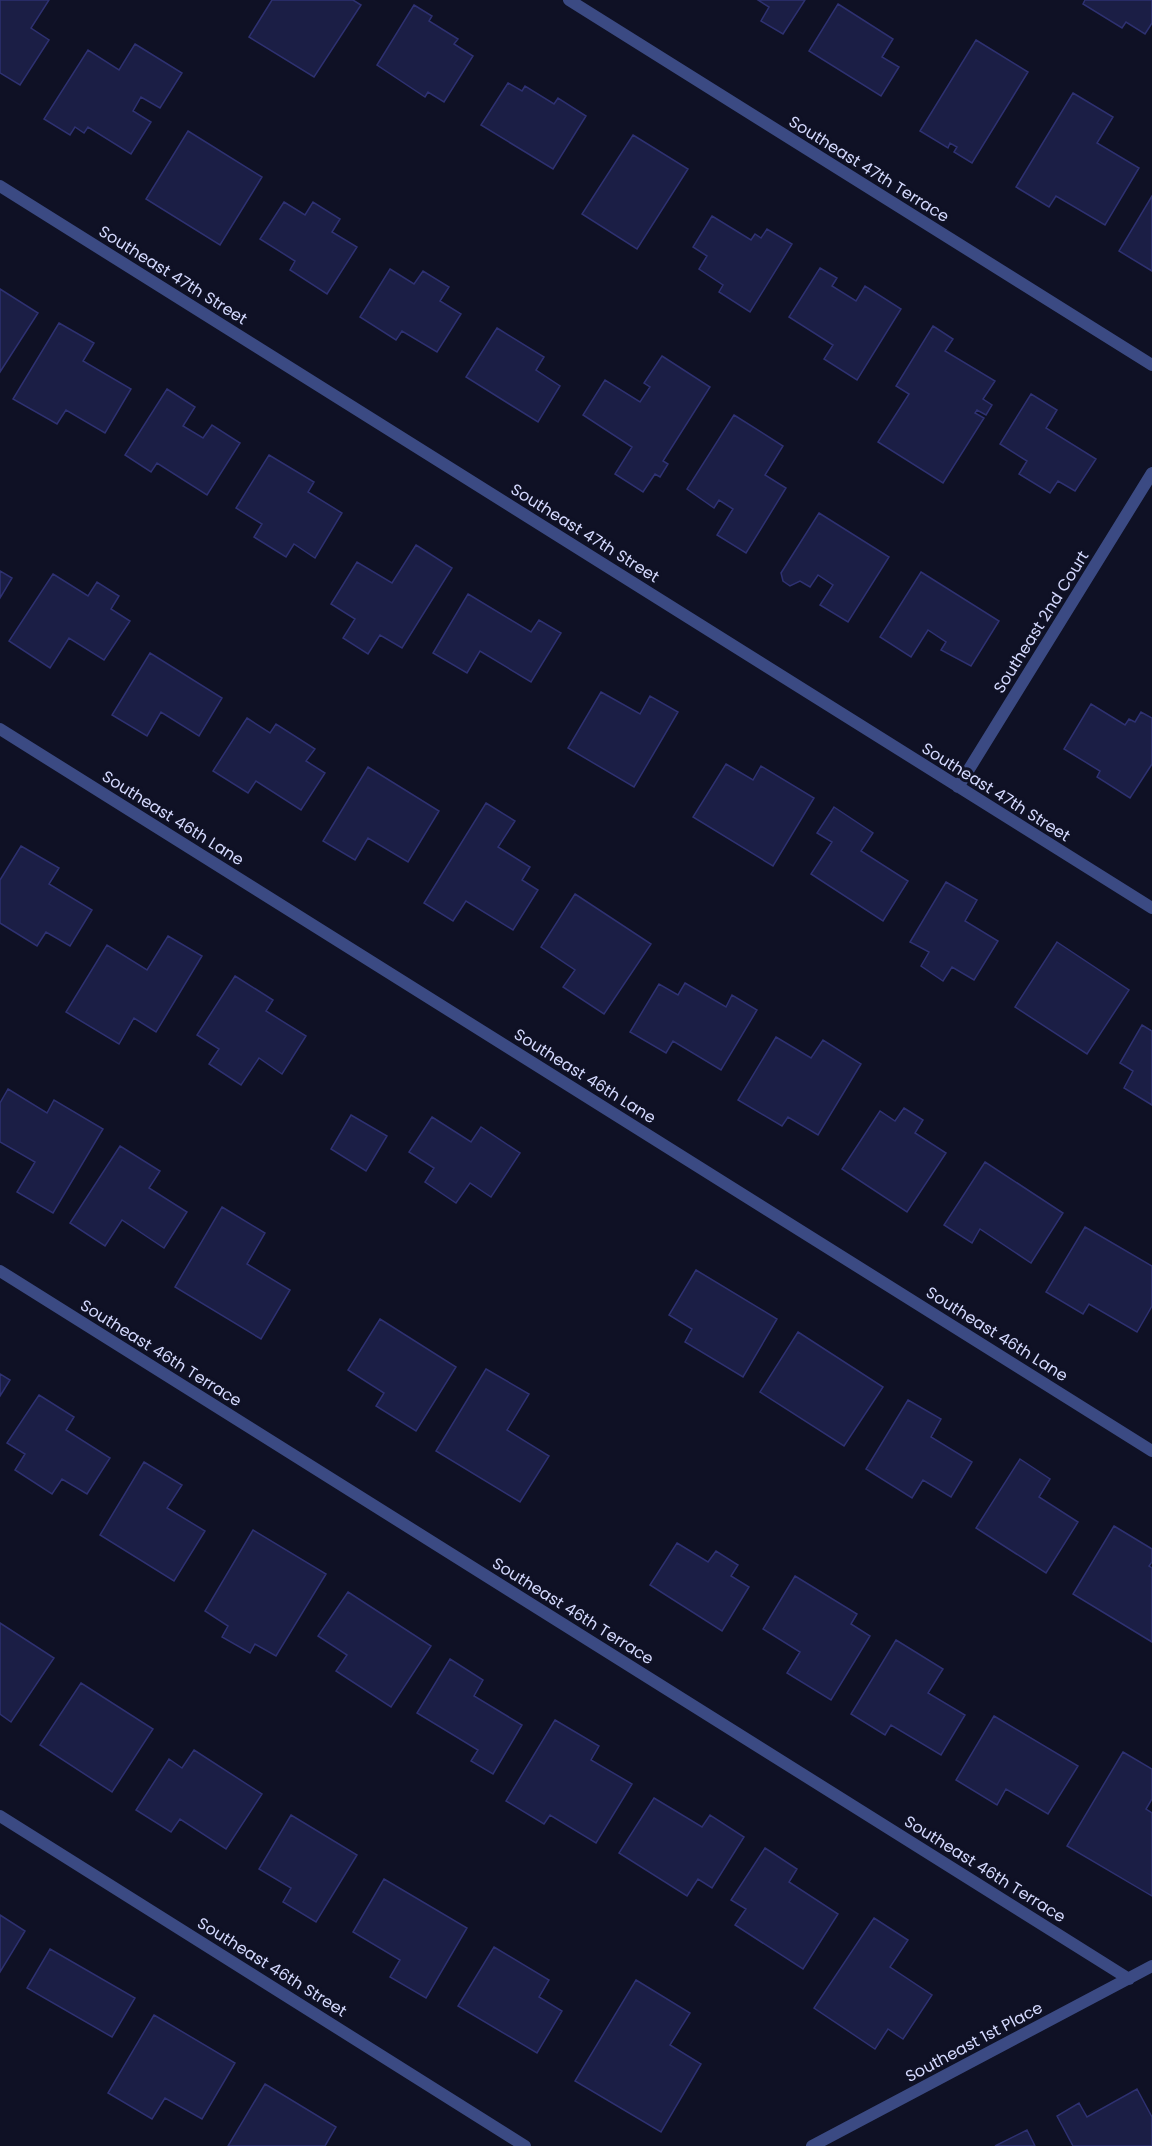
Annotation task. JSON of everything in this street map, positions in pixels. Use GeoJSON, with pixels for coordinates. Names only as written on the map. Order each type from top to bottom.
{"type":"FeatureCollection","features":[{"type":"Feature","properties":{"kind":"street","name":"Southeast 47th Terrace"},"geometry":{"type":"LineString","coordinates":[[569,0],[1152,365]]}},
{"type":"Feature","properties":{"kind":"street","name":"Southeast 47th Street"},"geometry":{"type":"LineString","coordinates":[[0,186],[1152,908]]}},
{"type":"Feature","properties":{"kind":"street","name":"Southeast 2nd Court"},"geometry":{"type":"LineString","coordinates":[[958,787],[1152,473]]}},
{"type":"Feature","properties":{"kind":"street","name":"Southeast 46th Lane"},"geometry":{"type":"LineString","coordinates":[[0,729],[1152,1450]]}},
{"type":"Feature","properties":{"kind":"street","name":"Southeast 46th Terrace"},"geometry":{"type":"LineString","coordinates":[[0,1271],[1129,1979]]}},
{"type":"Feature","properties":{"kind":"street","name":"Southeast 46th Street"},"geometry":{"type":"LineString","coordinates":[[0,1816],[525,2146]]}},
{"type":"Feature","properties":{"kind":"street","name":"Southeast 1st Place"},"geometry":{"type":"LineString","coordinates":[[812,2146],[1152,1966]]}},
{"type":"Feature","properties":{"kind":"building"},"geometry":{"type":"Polygon","coordinates":[[[0,0],[49,0],[31,28],[49,40],[20,85],[0,73],[0,0]]]}},
{"type":"Feature","properties":{"kind":"building"},"geometry":{"type":"Polygon","coordinates":[[[272,0],[353,0],[361,5],[314,77],[249,37],[272,0]]]}},
{"type":"Feature","properties":{"kind":"building"},"geometry":{"type":"Polygon","coordinates":[[[758,0],[805,0],[783,34],[761,21],[769,7],[758,0]]]}},
{"type":"Feature","properties":{"kind":"building"},"geometry":{"type":"Polygon","coordinates":[[[1085,0],[1152,0],[1152,23],[1145,34],[1126,22],[1122,28],[1083,4],[1085,0]]]}},
{"type":"Feature","properties":{"kind":"building"},"geometry":{"type":"Polygon","coordinates":[[[838,4],[893,39],[882,57],[899,67],[881,96],[809,51],[838,4]]]}},
{"type":"Feature","properties":{"kind":"building"},"geometry":{"type":"Polygon","coordinates":[[[414,5],[432,16],[429,21],[458,39],[454,44],[473,56],[444,102],[428,92],[425,97],[377,65],[414,5]]]}},
{"type":"Feature","properties":{"kind":"building"},"geometry":{"type":"Polygon","coordinates":[[[976,40],[1028,72],[972,163],[954,152],[957,147],[950,143],[948,148],[920,131],[976,40]]]}},
{"type":"Feature","properties":{"kind":"building"},"geometry":{"type":"Polygon","coordinates":[[[135,44],[182,73],[160,108],[141,97],[133,111],[151,122],[131,154],[88,127],[84,133],[75,127],[70,135],[44,119],[88,50],[119,70],[135,44]]]}},
{"type":"Feature","properties":{"kind":"building"},"geometry":{"type":"Polygon","coordinates":[[[508,83],[522,91],[525,86],[554,104],[558,98],[586,116],[553,169],[481,125],[508,83]]]}},
{"type":"Feature","properties":{"kind":"building"},"geometry":{"type":"Polygon","coordinates":[[[1073,93],[1113,117],[1097,143],[1139,168],[1105,225],[1056,196],[1049,207],[1016,187],[1073,93]]]}},
{"type":"Feature","properties":{"kind":"building"},"geometry":{"type":"Polygon","coordinates":[[[188,131],[262,177],[220,245],[146,199],[188,131]]]}},
{"type":"Feature","properties":{"kind":"building"},"geometry":{"type":"Polygon","coordinates":[[[633,135],[688,169],[637,249],[582,214],[633,135]]]}},
{"type":"Feature","properties":{"kind":"building"},"geometry":{"type":"Polygon","coordinates":[[[1152,196],[1152,271],[1119,251],[1152,196]]]}},
{"type":"Feature","properties":{"kind":"building"},"geometry":{"type":"Polygon","coordinates":[[[284,202],[305,215],[313,202],[340,219],[332,232],[357,247],[327,294],[290,270],[295,261],[260,239],[284,202]]]}},
{"type":"Feature","properties":{"kind":"building"},"geometry":{"type":"Polygon","coordinates":[[[712,216],[751,240],[755,234],[761,238],[767,229],[792,244],[750,312],[719,292],[723,285],[699,269],[707,256],[693,247],[712,216]]]}},
{"type":"Feature","properties":{"kind":"building"},"geometry":{"type":"Polygon","coordinates":[[[820,268],[837,278],[832,286],[856,301],[865,286],[901,309],[857,380],[824,359],[833,345],[789,317],[820,268]]]}},
{"type":"Feature","properties":{"kind":"building"},"geometry":{"type":"Polygon","coordinates":[[[390,269],[414,284],[423,271],[449,287],[440,301],[461,314],[437,352],[402,331],[396,340],[360,317],[390,269]]]}},
{"type":"Feature","properties":{"kind":"building"},"geometry":{"type":"Polygon","coordinates":[[[0,289],[38,313],[0,372],[0,289]]]}},
{"type":"Feature","properties":{"kind":"building"},"geometry":{"type":"Polygon","coordinates":[[[59,323],[94,343],[83,361],[131,389],[105,433],[66,410],[57,424],[13,399],[59,323]]]}},
{"type":"Feature","properties":{"kind":"building"},"geometry":{"type":"Polygon","coordinates":[[[933,326],[953,339],[945,351],[995,381],[983,399],[992,405],[986,415],[977,410],[975,413],[984,418],[943,483],[878,442],[909,394],[896,386],[933,326]]]}},
{"type":"Feature","properties":{"kind":"building"},"geometry":{"type":"Polygon","coordinates":[[[497,328],[544,357],[536,370],[560,386],[538,422],[466,377],[497,328]]]}},
{"type":"Feature","properties":{"kind":"building"},"geometry":{"type":"Polygon","coordinates":[[[662,356],[710,387],[663,461],[668,464],[660,477],[655,474],[643,492],[615,474],[632,447],[583,415],[605,380],[640,402],[650,387],[644,383],[662,356]]]}},
{"type":"Feature","properties":{"kind":"building"},"geometry":{"type":"Polygon","coordinates":[[[167,389],[195,407],[183,426],[203,438],[212,425],[240,443],[207,495],[157,463],[151,472],[125,455],[167,389]]]}},
{"type":"Feature","properties":{"kind":"building"},"geometry":{"type":"Polygon","coordinates":[[[1031,394],[1057,410],[1046,428],[1096,459],[1075,491],[1058,481],[1050,493],[1019,474],[1027,461],[1000,444],[1031,394]]]}},
{"type":"Feature","properties":{"kind":"building"},"geometry":{"type":"Polygon","coordinates":[[[734,415],[783,446],[765,475],[786,488],[746,553],[717,535],[733,509],[719,500],[714,508],[687,489],[734,415]]]}},
{"type":"Feature","properties":{"kind":"building"},"geometry":{"type":"Polygon","coordinates":[[[269,455],[314,482],[308,492],[342,513],[315,558],[294,544],[286,557],[254,537],[262,524],[236,508],[269,455]]]}},
{"type":"Feature","properties":{"kind":"building"},"geometry":{"type":"Polygon","coordinates":[[[819,513],[889,557],[848,622],[820,605],[833,585],[818,575],[810,587],[800,581],[790,586],[783,581],[781,573],[819,513]]]}},
{"type":"Feature","properties":{"kind":"building"},"geometry":{"type":"Polygon","coordinates":[[[416,545],[452,568],[402,648],[380,635],[368,654],[343,638],[355,619],[331,604],[357,562],[392,583],[416,545]]]}},
{"type":"Feature","properties":{"kind":"building"},"geometry":{"type":"Polygon","coordinates":[[[0,571],[12,578],[0,598],[0,571]]]}},
{"type":"Feature","properties":{"kind":"building"},"geometry":{"type":"Polygon","coordinates":[[[921,572],[999,621],[971,666],[941,650],[946,642],[928,630],[911,657],[880,637],[921,572]]]}},
{"type":"Feature","properties":{"kind":"building"},"geometry":{"type":"Polygon","coordinates":[[[53,574],[88,596],[97,582],[119,596],[111,609],[130,621],[104,660],[69,638],[50,668],[9,641],[53,574]]]}},
{"type":"Feature","properties":{"kind":"building"},"geometry":{"type":"Polygon","coordinates":[[[468,594],[531,632],[539,620],[561,633],[531,682],[480,651],[467,673],[433,653],[468,594]]]}},
{"type":"Feature","properties":{"kind":"building"},"geometry":{"type":"Polygon","coordinates":[[[150,653],[222,698],[199,736],[161,712],[147,736],[112,715],[150,653]]]}},
{"type":"Feature","properties":{"kind":"building"},"geometry":{"type":"Polygon","coordinates":[[[601,692],[640,714],[650,696],[678,712],[634,787],[568,748],[601,692]]]}},
{"type":"Feature","properties":{"kind":"building"},"geometry":{"type":"Polygon","coordinates":[[[1091,704],[1125,725],[1129,719],[1135,722],[1141,712],[1152,718],[1152,764],[1130,798],[1097,777],[1100,771],[1064,749],[1091,704]]]}},
{"type":"Feature","properties":{"kind":"building"},"geometry":{"type":"Polygon","coordinates":[[[247,718],[270,733],[276,724],[315,749],[306,761],[325,773],[301,810],[256,781],[248,793],[213,771],[247,718]]]}},
{"type":"Feature","properties":{"kind":"building"},"geometry":{"type":"Polygon","coordinates":[[[726,764],[753,780],[761,766],[814,798],[773,866],[693,817],[726,764]]]}},
{"type":"Feature","properties":{"kind":"building"},"geometry":{"type":"Polygon","coordinates":[[[368,767],[439,811],[408,862],[368,838],[355,860],[323,841],[368,767]]]}},
{"type":"Feature","properties":{"kind":"building"},"geometry":{"type":"Polygon","coordinates":[[[486,803],[515,821],[498,847],[530,867],[522,880],[538,890],[513,930],[466,901],[453,921],[424,903],[486,803]]]}},
{"type":"Feature","properties":{"kind":"building"},"geometry":{"type":"Polygon","coordinates":[[[834,807],[873,833],[861,851],[908,881],[883,921],[811,874],[832,842],[817,833],[834,807]]]}},
{"type":"Feature","properties":{"kind":"building"},"geometry":{"type":"Polygon","coordinates":[[[21,846],[59,868],[49,884],[92,910],[70,946],[46,932],[37,946],[0,923],[0,880],[21,846]]]}},
{"type":"Feature","properties":{"kind":"building"},"geometry":{"type":"Polygon","coordinates":[[[946,882],[977,900],[965,921],[998,941],[974,980],[952,967],[943,981],[921,966],[929,952],[910,942],[946,882]]]}},
{"type":"Feature","properties":{"kind":"building"},"geometry":{"type":"Polygon","coordinates":[[[575,894],[651,944],[604,1014],[563,987],[575,970],[541,947],[575,894]]]}},
{"type":"Feature","properties":{"kind":"building"},"geometry":{"type":"Polygon","coordinates":[[[168,936],[202,956],[156,1032],[134,1018],[119,1044],[66,1012],[107,945],[147,970],[168,936]]]}},
{"type":"Feature","properties":{"kind":"building"},"geometry":{"type":"Polygon","coordinates":[[[1057,942],[1129,990],[1087,1054],[1015,1007],[1057,942]]]}},
{"type":"Feature","properties":{"kind":"building"},"geometry":{"type":"Polygon","coordinates":[[[235,976],[273,1000],[266,1011],[306,1036],[282,1074],[259,1058],[241,1085],[209,1064],[219,1049],[197,1035],[235,976]]]}},
{"type":"Feature","properties":{"kind":"building"},"geometry":{"type":"Polygon","coordinates":[[[685,983],[726,1007],[732,995],[757,1010],[721,1070],[673,1041],[666,1053],[630,1032],[659,984],[678,995],[685,983]]]}},
{"type":"Feature","properties":{"kind":"building"},"geometry":{"type":"Polygon","coordinates":[[[1142,1025],[1152,1031],[1152,1105],[1124,1088],[1133,1071],[1120,1063],[1142,1025]]]}},
{"type":"Feature","properties":{"kind":"building"},"geometry":{"type":"Polygon","coordinates":[[[776,1037],[811,1058],[823,1040],[861,1064],[818,1135],[788,1117],[782,1126],[738,1100],[776,1037]]]}},
{"type":"Feature","properties":{"kind":"building"},"geometry":{"type":"Polygon","coordinates":[[[8,1089],[47,1113],[54,1100],[103,1129],[53,1213],[17,1192],[35,1162],[0,1142],[0,1103],[8,1089]]]}},
{"type":"Feature","properties":{"kind":"building"},"geometry":{"type":"Polygon","coordinates":[[[904,1108],[923,1120],[915,1133],[946,1153],[907,1212],[842,1169],[880,1111],[895,1121],[904,1108]]]}},
{"type":"Feature","properties":{"kind":"building"},"geometry":{"type":"Polygon","coordinates":[[[351,1115],[387,1136],[366,1171],[331,1149],[351,1115]]]}},
{"type":"Feature","properties":{"kind":"building"},"geometry":{"type":"Polygon","coordinates":[[[432,1117],[471,1142],[481,1127],[520,1153],[491,1197],[470,1183],[456,1203],[425,1182],[434,1168],[409,1152],[432,1117]]]}},
{"type":"Feature","properties":{"kind":"building"},"geometry":{"type":"Polygon","coordinates":[[[120,1146],[160,1171],[149,1188],[187,1212],[164,1248],[122,1220],[105,1246],[70,1223],[120,1146]]]}},
{"type":"Feature","properties":{"kind":"building"},"geometry":{"type":"Polygon","coordinates":[[[985,1162],[1063,1213],[1031,1263],[980,1229],[972,1243],[944,1225],[985,1162]]]}},
{"type":"Feature","properties":{"kind":"building"},"geometry":{"type":"Polygon","coordinates":[[[222,1207],[265,1233],[247,1264],[290,1290],[261,1339],[175,1287],[222,1207]]]}},
{"type":"Feature","properties":{"kind":"building"},"geometry":{"type":"Polygon","coordinates":[[[1085,1227],[1152,1266],[1152,1306],[1137,1332],[1089,1304],[1083,1314],[1046,1292],[1085,1227]]]}},
{"type":"Feature","properties":{"kind":"building"},"geometry":{"type":"Polygon","coordinates":[[[696,1270],[777,1319],[743,1377],[685,1342],[692,1329],[669,1315],[696,1270]]]}},
{"type":"Feature","properties":{"kind":"building"},"geometry":{"type":"Polygon","coordinates":[[[380,1319],[456,1367],[416,1431],[376,1406],[384,1393],[348,1370],[380,1319]]]}},
{"type":"Feature","properties":{"kind":"building"},"geometry":{"type":"Polygon","coordinates":[[[798,1332],[883,1387],[844,1446],[760,1392],[798,1332]]]}},
{"type":"Feature","properties":{"kind":"building"},"geometry":{"type":"Polygon","coordinates":[[[486,1369],[529,1394],[507,1430],[549,1456],[520,1502],[436,1451],[486,1369]]]}},
{"type":"Feature","properties":{"kind":"building"},"geometry":{"type":"Polygon","coordinates":[[[0,1374],[10,1380],[0,1396],[0,1374]]]}},
{"type":"Feature","properties":{"kind":"building"},"geometry":{"type":"Polygon","coordinates":[[[39,1395],[74,1417],[66,1430],[110,1458],[87,1494],[62,1479],[52,1494],[15,1470],[25,1454],[7,1443],[39,1395]]]}},
{"type":"Feature","properties":{"kind":"building"},"geometry":{"type":"Polygon","coordinates":[[[908,1400],[941,1419],[931,1437],[972,1462],[951,1497],[923,1480],[912,1498],[866,1469],[908,1400]]]}},
{"type":"Feature","properties":{"kind":"building"},"geometry":{"type":"Polygon","coordinates":[[[1020,1459],[1050,1479],[1039,1497],[1078,1522],[1046,1573],[976,1528],[1020,1459]]]}},
{"type":"Feature","properties":{"kind":"building"},"geometry":{"type":"Polygon","coordinates":[[[144,1462],[182,1485],[167,1508],[205,1531],[174,1581],[100,1535],[144,1462]]]}},
{"type":"Feature","properties":{"kind":"building"},"geometry":{"type":"Polygon","coordinates":[[[1114,1526],[1152,1549],[1152,1562],[1149,1566],[1152,1568],[1152,1642],[1073,1594],[1114,1526]]]}},
{"type":"Feature","properties":{"kind":"building"},"geometry":{"type":"Polygon","coordinates":[[[253,1530],[326,1574],[276,1656],[255,1644],[250,1653],[222,1637],[228,1626],[205,1611],[253,1530]]]}},
{"type":"Feature","properties":{"kind":"building"},"geometry":{"type":"Polygon","coordinates":[[[677,1543],[708,1562],[716,1551],[738,1565],[731,1576],[749,1587],[722,1631],[650,1585],[677,1543]]]}},
{"type":"Feature","properties":{"kind":"building"},"geometry":{"type":"Polygon","coordinates":[[[795,1576],[857,1614],[851,1624],[870,1636],[831,1700],[787,1673],[800,1652],[763,1629],[795,1576]]]}},
{"type":"Feature","properties":{"kind":"building"},"geometry":{"type":"Polygon","coordinates":[[[348,1592],[431,1646],[391,1707],[336,1671],[347,1655],[318,1636],[348,1592]]]}},
{"type":"Feature","properties":{"kind":"building"},"geometry":{"type":"Polygon","coordinates":[[[0,1623],[54,1658],[11,1722],[0,1714],[0,1623]]]}},
{"type":"Feature","properties":{"kind":"building"},"geometry":{"type":"Polygon","coordinates":[[[896,1640],[943,1669],[928,1693],[965,1715],[941,1755],[891,1725],[885,1735],[851,1714],[896,1640]]]}},
{"type":"Feature","properties":{"kind":"building"},"geometry":{"type":"Polygon","coordinates":[[[450,1659],[483,1680],[474,1696],[522,1725],[493,1774],[471,1761],[478,1750],[417,1713],[450,1659]]]}},
{"type":"Feature","properties":{"kind":"building"},"geometry":{"type":"Polygon","coordinates":[[[81,1683],[153,1729],[112,1792],[40,1745],[81,1683]]]}},
{"type":"Feature","properties":{"kind":"building"},"geometry":{"type":"Polygon","coordinates":[[[994,1716],[1078,1766],[1048,1814],[1006,1789],[997,1805],[956,1780],[994,1716]]]}},
{"type":"Feature","properties":{"kind":"building"},"geometry":{"type":"Polygon","coordinates":[[[555,1720],[599,1746],[591,1760],[632,1784],[596,1843],[550,1815],[544,1824],[506,1801],[555,1720]]]}},
{"type":"Feature","properties":{"kind":"building"},"geometry":{"type":"Polygon","coordinates":[[[194,1750],[262,1794],[226,1849],[180,1819],[171,1832],[136,1810],[169,1759],[182,1768],[194,1750]]]}},
{"type":"Feature","properties":{"kind":"building"},"geometry":{"type":"Polygon","coordinates":[[[1123,1752],[1152,1769],[1152,1799],[1146,1809],[1152,1813],[1152,1896],[1067,1846],[1123,1752]]]}},
{"type":"Feature","properties":{"kind":"building"},"geometry":{"type":"Polygon","coordinates":[[[654,1798],[702,1827],[710,1815],[744,1837],[712,1888],[698,1879],[687,1896],[619,1853],[654,1798]]]}},
{"type":"Feature","properties":{"kind":"building"},"geometry":{"type":"Polygon","coordinates":[[[291,1815],[357,1855],[316,1922],[283,1902],[291,1888],[259,1869],[291,1815]]]}},
{"type":"Feature","properties":{"kind":"building"},"geometry":{"type":"Polygon","coordinates":[[[765,1848],[797,1869],[789,1882],[838,1914],[803,1969],[735,1925],[746,1909],[731,1900],[765,1848]]]}},
{"type":"Feature","properties":{"kind":"building"},"geometry":{"type":"Polygon","coordinates":[[[384,1879],[467,1928],[426,1998],[390,1977],[400,1960],[353,1932],[384,1879]]]}},
{"type":"Feature","properties":{"kind":"building"},"geometry":{"type":"Polygon","coordinates":[[[0,1915],[25,1931],[0,1972],[0,1915]]]}},
{"type":"Feature","properties":{"kind":"building"},"geometry":{"type":"Polygon","coordinates":[[[874,1918],[908,1940],[890,1967],[932,1995],[903,2039],[888,2029],[875,2049],[814,2008],[874,1918]]]}},
{"type":"Feature","properties":{"kind":"building"},"geometry":{"type":"Polygon","coordinates":[[[494,1947],[549,1980],[539,1997],[562,2011],[537,2053],[458,2006],[494,1947]]]}},
{"type":"Feature","properties":{"kind":"building"},"geometry":{"type":"Polygon","coordinates":[[[50,1949],[135,1998],[112,2037],[27,1988],[50,1949]]]}},
{"type":"Feature","properties":{"kind":"building"},"geometry":{"type":"Polygon","coordinates":[[[636,1980],[690,2013],[670,2045],[701,2064],[661,2132],[575,2081],[636,1980]]]}},
{"type":"Feature","properties":{"kind":"building"},"geometry":{"type":"Polygon","coordinates":[[[154,2015],[235,2063],[202,2119],[165,2098],[152,2119],[108,2093],[154,2015]]]}},
{"type":"Feature","properties":{"kind":"building"},"geometry":{"type":"Polygon","coordinates":[[[265,2084],[336,2127],[325,2146],[228,2146],[265,2084]]]}},
{"type":"Feature","properties":{"kind":"building"},"geometry":{"type":"Polygon","coordinates":[[[1137,2089],[1152,2117],[1152,2146],[1073,2146],[1057,2116],[1079,2103],[1087,2117],[1137,2089]]]}},
{"type":"Feature","properties":{"kind":"building"},"geometry":{"type":"Polygon","coordinates":[[[1027,2130],[1035,2146],[995,2146],[1027,2130]]]}}]}
